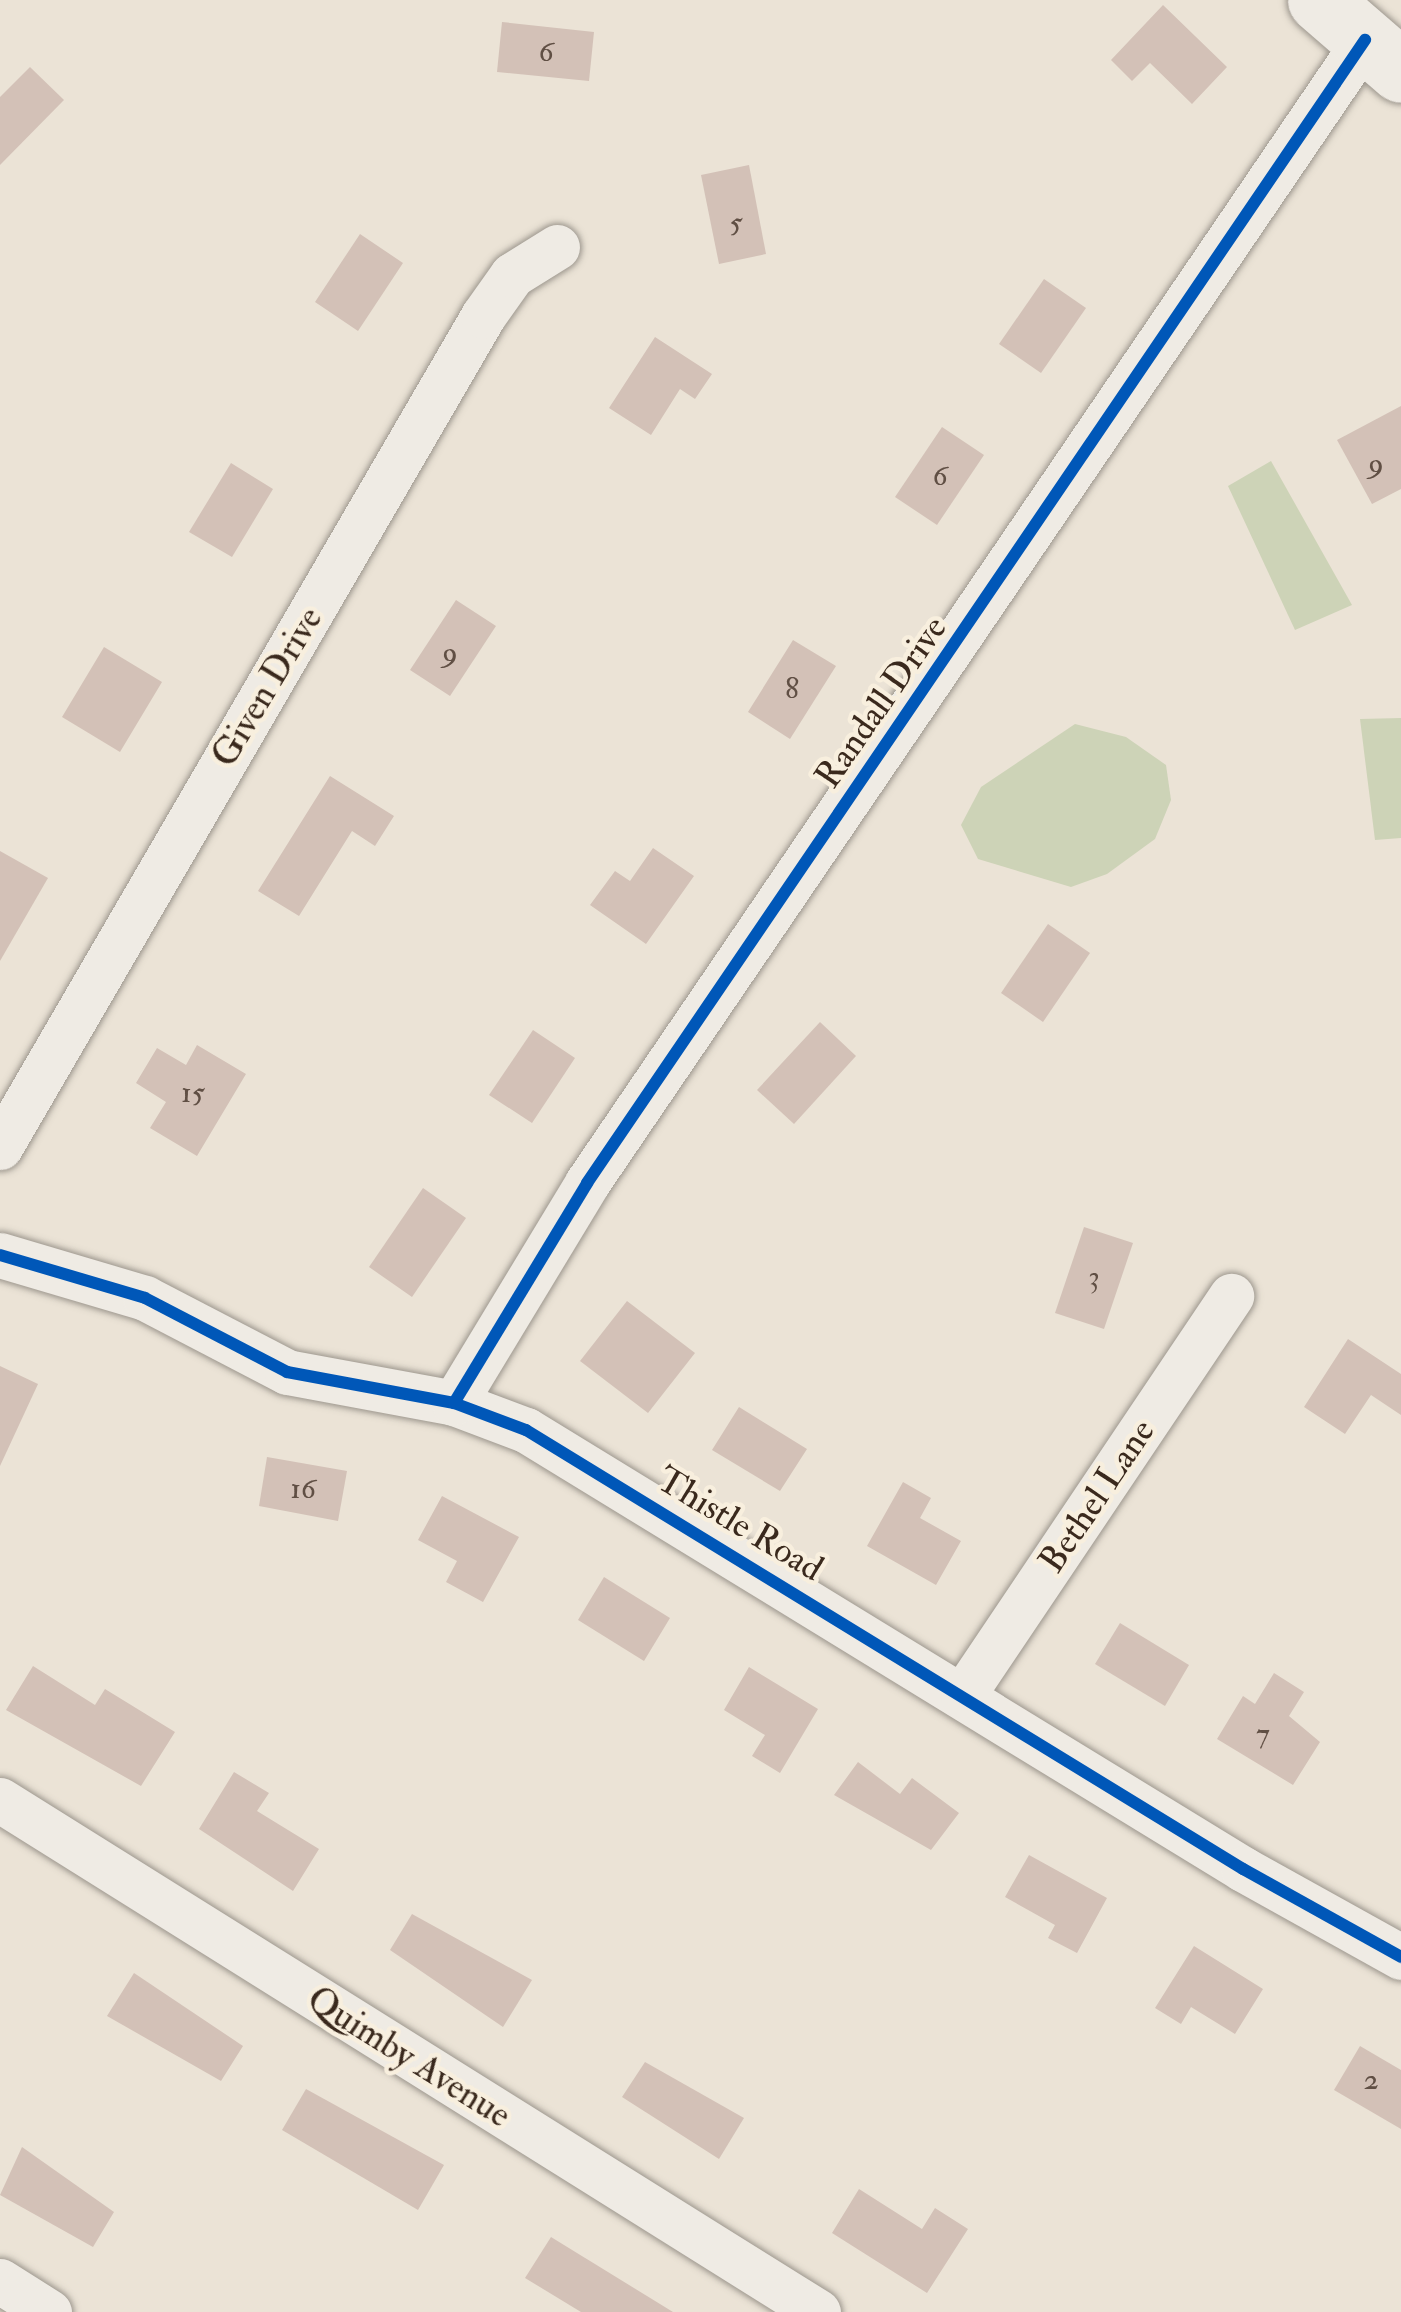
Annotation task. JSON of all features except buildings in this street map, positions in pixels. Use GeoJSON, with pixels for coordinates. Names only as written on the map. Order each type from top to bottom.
{"type":"FeatureCollection","features":[{"type":"Feature","properties":{"kind":"street"},"geometry":{"type":"LineString","coordinates":[[1318,0],[1383,56]]}},
{"type":"Feature","properties":{"kind":"street","name":"Randall Drive"},"geometry":{"type":"LineString","coordinates":[[454,1403],[587,1183],[1383,56]]}},
{"type":"Feature","properties":{"kind":"street","name":"Given Drive"},"geometry":{"type":"LineString","coordinates":[[0,1147],[483,316],[512,275],[557,247]]}},
{"type":"Feature","properties":{"kind":"street","name":"Thistle Road"},"geometry":{"type":"LineString","coordinates":[[0,1255],[145,1298],[287,1372],[454,1403],[553,1445],[1243,1869],[1401,1957]]}},
{"type":"Feature","properties":{"kind":"street","name":"Bethel Lane"},"geometry":{"type":"LineString","coordinates":[[963,1695],[1231,1296]]}},
{"type":"Feature","properties":{"kind":"street","name":"Quimby Avenue"},"geometry":{"type":"LineString","coordinates":[[0,1800],[818,2312]]}},
{"type":"Feature","properties":{"kind":"street"},"geometry":{"type":"LineString","coordinates":[[0,2281],[49,2312]]}},
{"type":"Feature","properties":{"kind":"green space"},"geometry":{"type":"Polygon","coordinates":[[[1271,461],[1352,605],[1295,630],[1228,486],[1271,461]]]}},
{"type":"Feature","properties":{"kind":"green space"},"geometry":{"type":"Polygon","coordinates":[[[1401,718],[1401,838],[1375,840],[1360,719],[1401,718]]]}},
{"type":"Feature","properties":{"kind":"green space"},"geometry":{"type":"Polygon","coordinates":[[[1075,724],[1126,737],[1166,765],[1171,800],[1155,839],[1107,874],[1071,887],[978,859],[961,825],[981,787],[1075,724]]]}},
{"type":"Feature","properties":{"kind":"cycle path"},"geometry":{"type":"LineString","coordinates":[[454,1403],[587,1183],[1365,40]]}},
{"type":"Feature","properties":{"kind":"cycle path"},"geometry":{"type":"LineString","coordinates":[[0,1255],[145,1298],[287,1372],[454,1403],[526,1430],[1243,1869],[1401,1957]]}}]}
